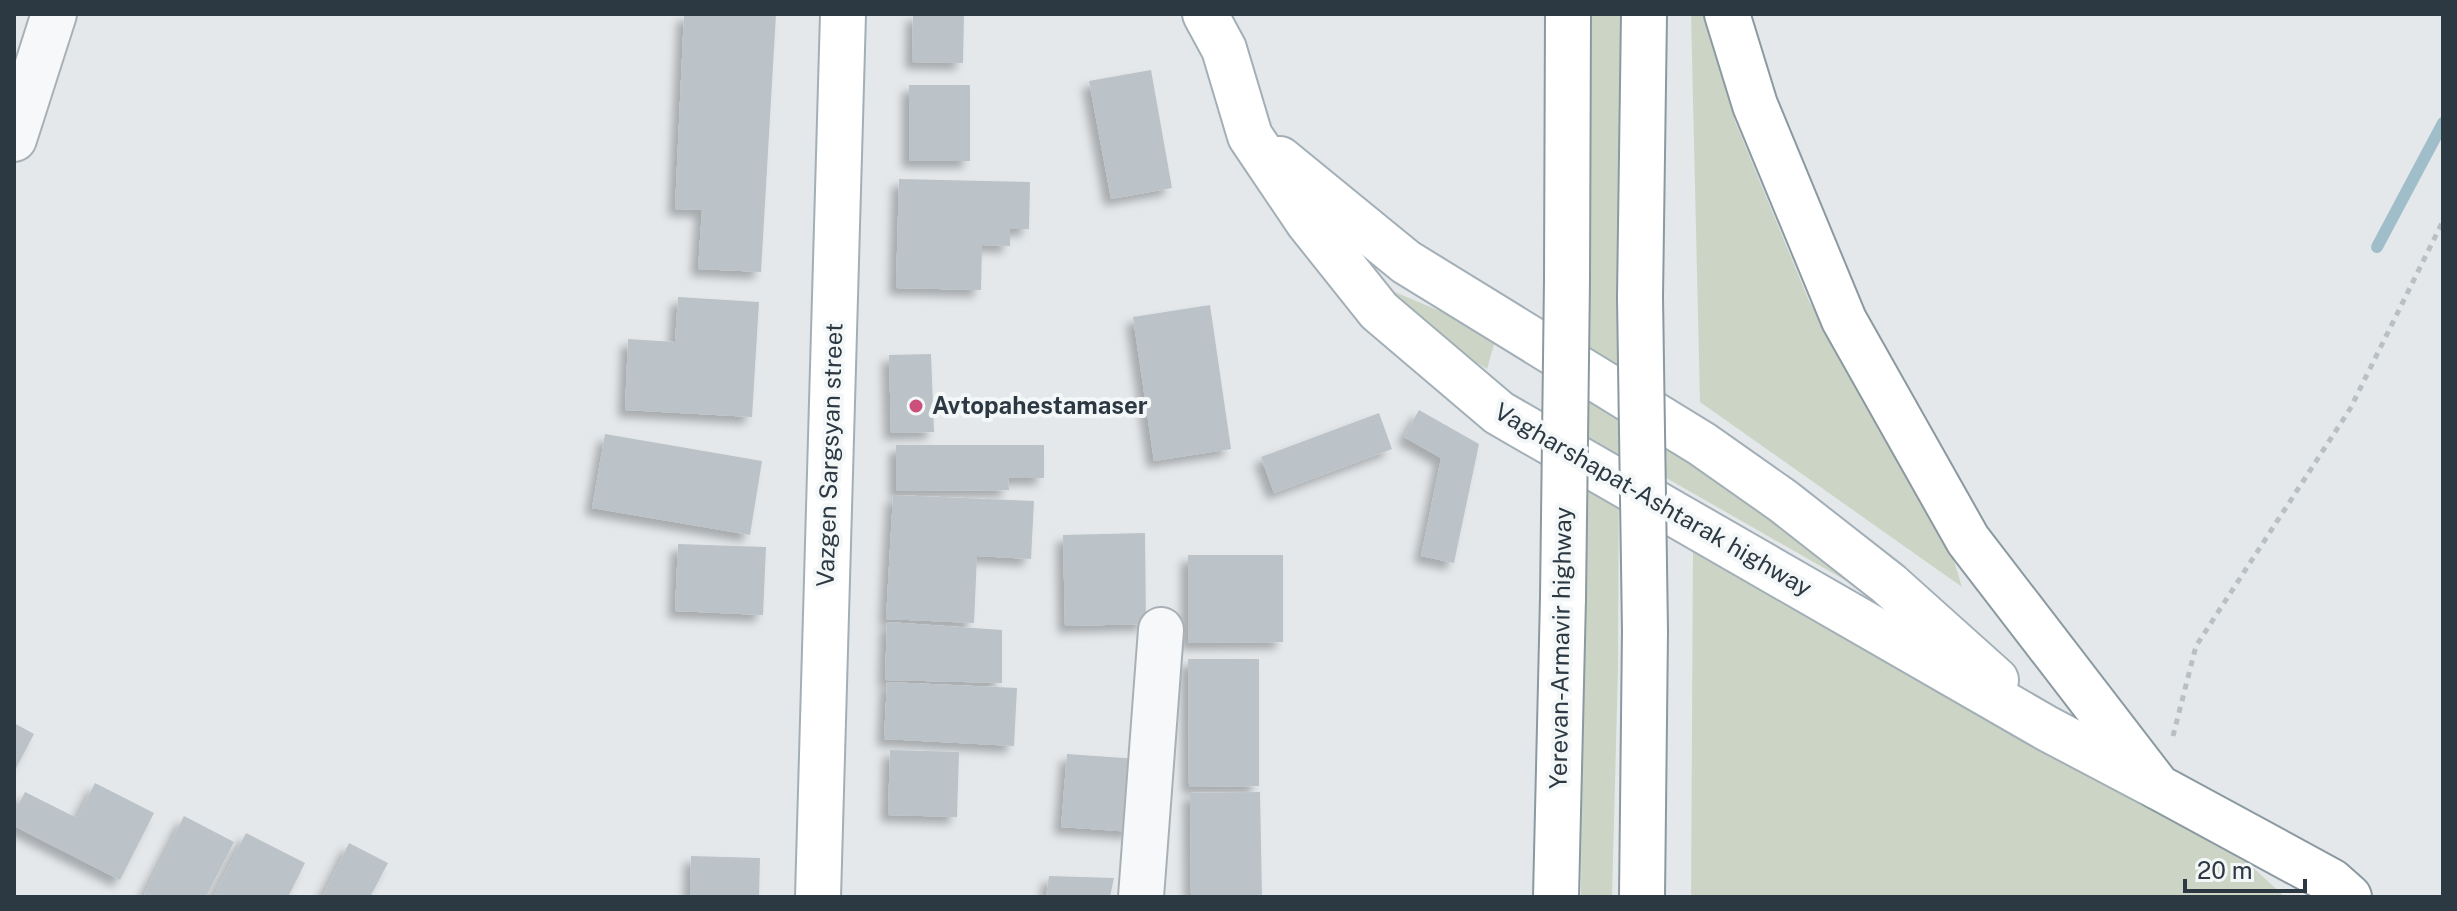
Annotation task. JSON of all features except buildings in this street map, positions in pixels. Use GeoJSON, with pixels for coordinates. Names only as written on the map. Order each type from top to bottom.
{"type":"FeatureCollection","features":[{"type":"Feature","properties":{"kind":"main road","name":"Vazgen Sargsyan street"},"geometry":{"type":"LineString","coordinates":[[818,897],[843,14]]}},
{"type":"Feature","properties":{"kind":"main road","name":"Vagharshapat-Ashtarak highway"},"geometry":{"type":"LineString","coordinates":[[1205,14],[1224,49],[1250,136],[1308,222],[1379,311],[1499,413],[2048,729],[2331,881],[2349,897]]}},
{"type":"Feature","properties":{"kind":"main road","name":"Yerevan-Armavir highway"},"geometry":{"type":"LineString","coordinates":[[1556,897],[1563,598],[1568,14]]}},
{"type":"Feature","properties":{"kind":"main road"},"geometry":{"type":"LineString","coordinates":[[1642,897],[1645,631],[1640,297],[1644,14]]}},
{"type":"Feature","properties":{"kind":"main road"},"geometry":{"type":"LineString","coordinates":[[1727,14],[1755,105],[1844,320],[1968,540],[2158,787]]}},
{"type":"Feature","properties":{"kind":"main road","name":"Vagharshapat-Ashtarak highway"},"geometry":{"type":"LineString","coordinates":[[1250,136],[1406,262],[1702,444],[1783,501],[1943,631],[2048,729]]}},
{"type":"Feature","properties":{"kind":"street"},"geometry":{"type":"LineString","coordinates":[[14,139],[54,14]]}},
{"type":"Feature","properties":{"kind":"street"},"geometry":{"type":"LineString","coordinates":[[1141,897],[1161,630]]}},
{"type":"Feature","properties":{"kind":"path"},"geometry":{"type":"LineString","coordinates":[[2158,787],[2196,646],[2350,409],[2443,221]]}},
{"type":"Feature","properties":{"kind":"green space"},"geometry":{"type":"Polygon","coordinates":[[[1585,14],[1621,14],[1618,671],[1612,897],[1581,897],[1585,14]]]}},
{"type":"Feature","properties":{"kind":"green space"},"geometry":{"type":"Polygon","coordinates":[[[1691,14],[1706,14],[1735,121],[1809,301],[1945,531],[1962,587],[1700,402],[1691,14]]]}},
{"type":"Feature","properties":{"kind":"green space"},"geometry":{"type":"Polygon","coordinates":[[[1371,282],[1447,314],[1495,341],[1487,369],[1441,341],[1371,282]]]}},
{"type":"Feature","properties":{"kind":"green space"},"geometry":{"type":"Polygon","coordinates":[[[1664,444],[1906,615],[1661,475],[1664,444]]]}},
{"type":"Feature","properties":{"kind":"green space"},"geometry":{"type":"Polygon","coordinates":[[[1693,541],[2222,839],[2285,897],[1691,897],[1693,541]]]}},
{"type":"Feature","properties":{"kind":"waterway"},"geometry":{"type":"LineString","coordinates":[[2377,247],[2443,123]]}},
{"type":"Feature","properties":{"kind":"place","name":"Avtopahestamaser"},"geometry":{"type":"Point","coordinates":[916,406]}}]}
